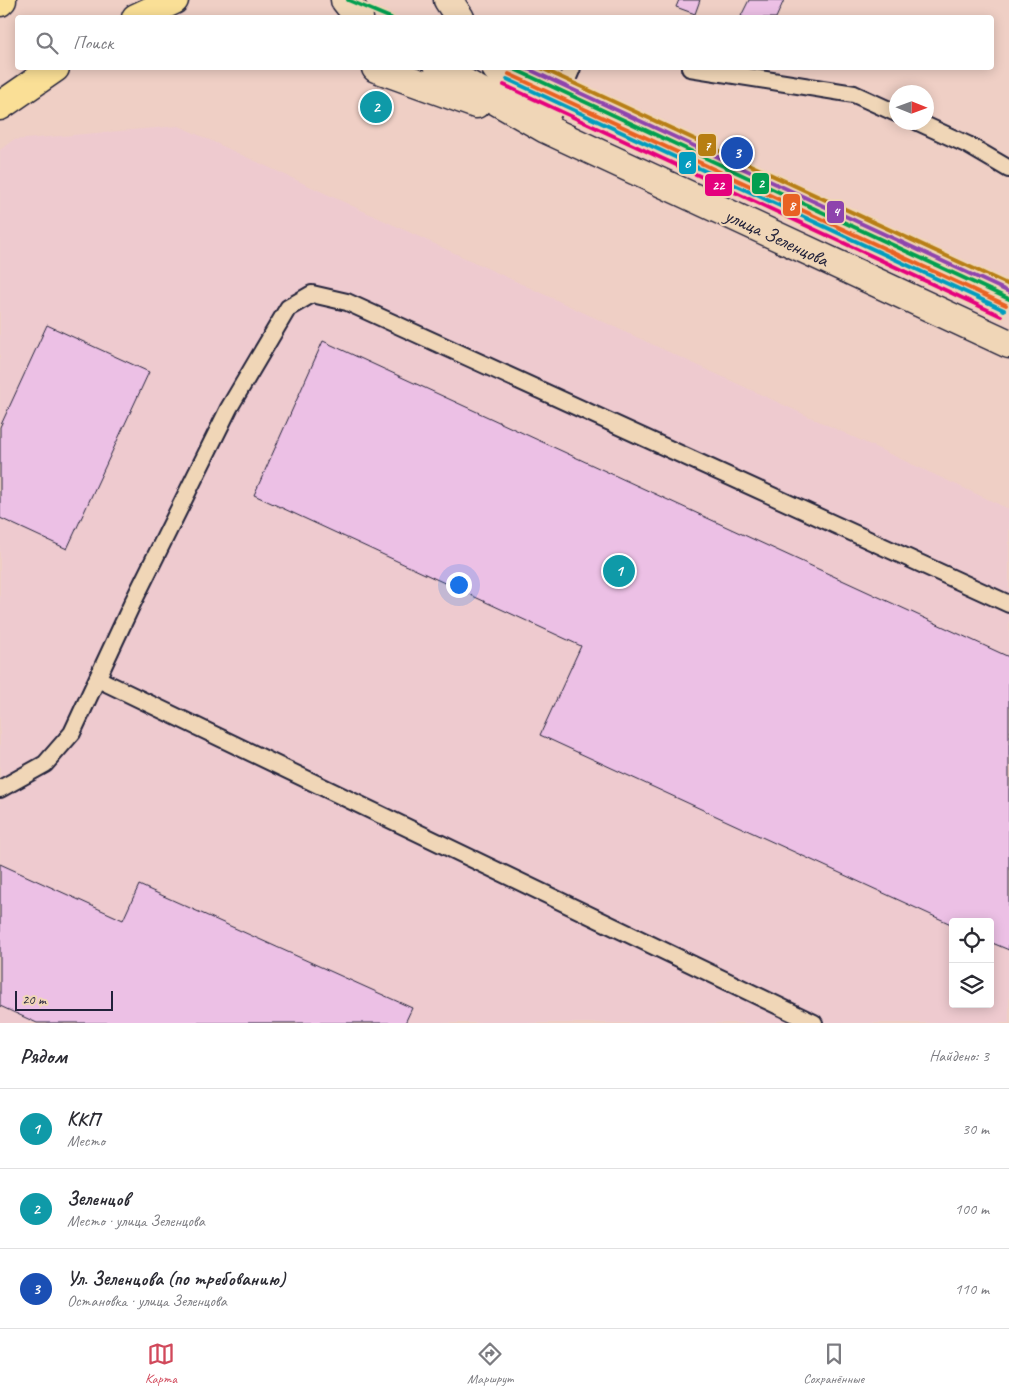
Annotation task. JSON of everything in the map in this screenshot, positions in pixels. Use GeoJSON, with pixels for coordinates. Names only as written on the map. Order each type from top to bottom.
{"type":"FeatureCollection","features":[{"type":"Feature","properties":{"kind":"main road"},"geometry":{"type":"LineString","coordinates":[[142,15],[174,0]]}},
{"type":"Feature","properties":{"kind":"main road"},"geometry":{"type":"LineString","coordinates":[[345,0],[358,15]]}},
{"type":"Feature","properties":{"kind":"main road"},"geometry":{"type":"LineString","coordinates":[[448,0],[458,15]]}},
{"type":"Feature","properties":{"kind":"main road"},"geometry":{"type":"LineString","coordinates":[[0,106],[52,70]]}},
{"type":"Feature","properties":{"kind":"main road"},"geometry":{"type":"LineString","coordinates":[[382,70],[546,129]]}},
{"type":"Feature","properties":{"kind":"main road","name":"улица Зеленцова"},"geometry":{"type":"LineString","coordinates":[[443,70],[546,129],[1009,344]]}},
{"type":"Feature","properties":{"kind":"main road","name":"улица Зеленцова"},"geometry":{"type":"LineString","coordinates":[[498,70],[546,129]]}},
{"type":"Feature","properties":{"kind":"lane"},"geometry":{"type":"LineString","coordinates":[[546,129],[571,70]]}},
{"type":"Feature","properties":{"kind":"lane"},"geometry":{"type":"LineString","coordinates":[[703,70],[854,94],[889,110]]}},
{"type":"Feature","properties":{"kind":"lane"},"geometry":{"type":"LineString","coordinates":[[934,129],[968,145],[1009,168]]}},
{"type":"Feature","properties":{"kind":"lane"},"geometry":{"type":"LineString","coordinates":[[0,789],[45,764],[72,733],[132,604],[233,400],[288,308],[312,294],[347,302],[1009,604]]}},
{"type":"Feature","properties":{"kind":"lane"},"geometry":{"type":"LineString","coordinates":[[98,679],[814,1023]]}},
{"type":"Feature","properties":{"kind":"shaded area"},"geometry":{"type":"Polygon","coordinates":[[[179,126],[1009,509],[1009,1023],[0,1023],[0,150],[13,140],[179,126]]]}},
{"type":"Feature","properties":{"kind":"building"},"geometry":{"type":"Polygon","coordinates":[[[679,0],[700,0],[695,14],[676,7],[679,0]]]}},
{"type":"Feature","properties":{"kind":"building"},"geometry":{"type":"Polygon","coordinates":[[[749,0],[784,0],[777,15],[742,15],[749,0]]]}},
{"type":"Feature","properties":{"kind":"building"},"geometry":{"type":"Polygon","coordinates":[[[47,325],[149,372],[67,549],[0,518],[0,427],[47,325]]]}},
{"type":"Feature","properties":{"kind":"building"},"geometry":{"type":"Polygon","coordinates":[[[323,341],[1009,657],[1009,950],[994,944],[994,918],[949,918],[949,923],[540,735],[581,646],[254,495],[323,341]]]}},
{"type":"Feature","properties":{"kind":"building"},"geometry":{"type":"Polygon","coordinates":[[[0,864],[123,920],[139,885],[412,1008],[405,1023],[37,1023],[0,1006],[0,864]]]}},
{"type":"Feature","properties":{"kind":"transit line","name":"2"},"geometry":{"type":"LineString","coordinates":[[348,0],[384,15]]}},
{"type":"Feature","properties":{"kind":"transit line","name":"2"},"geometry":{"type":"LineString","coordinates":[[516,70],[1009,299]]}},
{"type":"Feature","properties":{"kind":"transit line","name":"4"},"geometry":{"type":"LineString","coordinates":[[530,70],[1009,292]]}},
{"type":"Feature","properties":{"kind":"transit line","name":"7"},"geometry":{"type":"LineString","coordinates":[[545,70],[1009,285]]}},
{"type":"Feature","properties":{"kind":"transit line","name":"8"},"geometry":{"type":"LineString","coordinates":[[509,74],[1006,305]]}},
{"type":"Feature","properties":{"kind":"transit line","name":"6"},"geometry":{"type":"LineString","coordinates":[[507,79],[1004,310]]}},
{"type":"Feature","properties":{"kind":"transit line","name":"22"},"geometry":{"type":"LineString","coordinates":[[504,85],[1001,316]]}},
{"type":"Feature","properties":{"kind":"place","name":"Зеленцов"},"geometry":{"type":"Point","coordinates":[376,107]}},
{"type":"Feature","properties":{"kind":"place","name":"Ул. Зеленцова (по требованию)"},"geometry":{"type":"Point","coordinates":[737,153]}},
{"type":"Feature","properties":{"kind":"place","name":"ККП"},"geometry":{"type":"Point","coordinates":[619,571]}}]}
